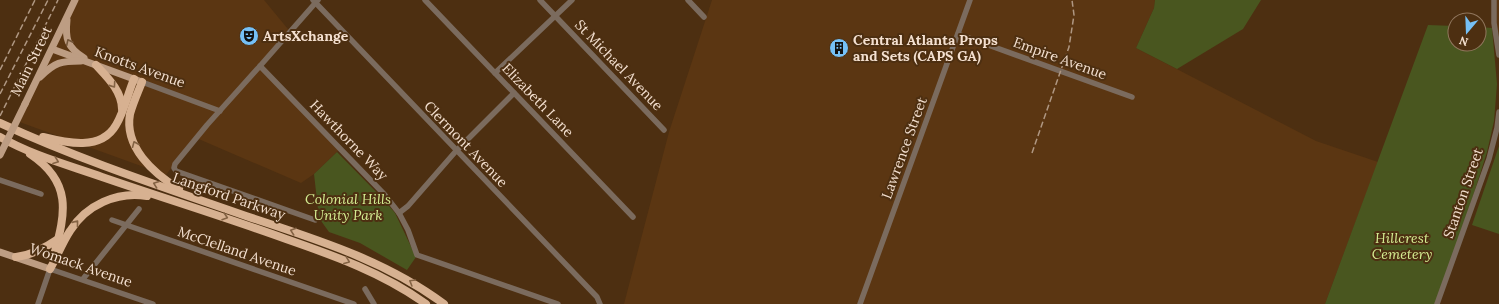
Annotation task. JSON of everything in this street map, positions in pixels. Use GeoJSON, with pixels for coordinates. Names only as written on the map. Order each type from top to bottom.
{"type":"FeatureCollection","features":[{"type":"Feature","properties":{"kind":"highway"},"geometry":{"type":"LineString","coordinates":[[91,63],[110,81],[119,94],[122,110]]}},
{"type":"Feature","properties":{"kind":"highway"},"geometry":{"type":"LineString","coordinates":[[19,132],[80,144],[97,141],[107,135],[116,125],[138,80]]}},
{"type":"Feature","properties":{"kind":"highway"},"geometry":{"type":"LineString","coordinates":[[138,80],[130,114],[132,140],[138,152],[155,171],[171,184],[193,198]]}},
{"type":"Feature","properties":{"kind":"highway","name":"Langford Parkway"},"geometry":{"type":"LineString","coordinates":[[0,123],[91,161],[193,198],[348,251],[393,271],[431,294],[444,304]]}},
{"type":"Feature","properties":{"kind":"highway","name":"Langford Parkway"},"geometry":{"type":"LineString","coordinates":[[0,136],[20,146],[82,170],[244,224],[350,262],[394,284],[426,304]]}},
{"type":"Feature","properties":{"kind":"highway"},"geometry":{"type":"LineString","coordinates":[[20,146],[37,158],[50,171],[57,181],[62,194],[64,209],[62,223],[50,269]]}},
{"type":"Feature","properties":{"kind":"highway"},"geometry":{"type":"LineString","coordinates":[[50,269],[73,226],[82,215],[102,202],[118,197],[135,195],[188,205]]}},
{"type":"Feature","properties":{"kind":"highway"},"geometry":{"type":"LineString","coordinates":[[16,257],[24,256],[39,250],[58,239]]}},
{"type":"Feature","properties":{"kind":"main road","name":"Main Street"},"geometry":{"type":"LineString","coordinates":[[0,155],[38,80],[75,0]]}},
{"type":"Feature","properties":{"kind":"main road"},"geometry":{"type":"LineString","coordinates":[[68,15],[66,39],[73,49],[91,63]]}},
{"type":"Feature","properties":{"kind":"main road","name":"Knotts Avenue"},"geometry":{"type":"LineString","coordinates":[[52,49],[138,80]]}},
{"type":"Feature","properties":{"kind":"main road"},"geometry":{"type":"LineString","coordinates":[[38,80],[46,71],[61,62],[91,63]]}},
{"type":"Feature","properties":{"kind":"main road","name":"Womack Avenue"},"geometry":{"type":"LineString","coordinates":[[0,252],[50,269]]}},
{"type":"Feature","properties":{"kind":"street","name":"Elizabeth Lane"},"geometry":{"type":"LineString","coordinates":[[425,0],[633,217]]}},
{"type":"Feature","properties":{"kind":"street","name":"St Michael Avenue"},"geometry":{"type":"LineString","coordinates":[[540,0],[664,130]]}},
{"type":"Feature","properties":{"kind":"street"},"geometry":{"type":"LineString","coordinates":[[495,73],[572,0]]}},
{"type":"Feature","properties":{"kind":"street"},"geometry":{"type":"LineString","coordinates":[[688,0],[704,17]]}},
{"type":"Feature","properties":{"kind":"street","name":"Lawrence Street"},"geometry":{"type":"LineString","coordinates":[[860,304],[970,0]]}},
{"type":"Feature","properties":{"kind":"street"},"geometry":{"type":"LineString","coordinates":[[1494,0],[1494,23],[1499,55]]}},
{"type":"Feature","properties":{"kind":"street"},"geometry":{"type":"LineString","coordinates":[[315,1],[175,164],[174,168],[176,171],[315,220]]}},
{"type":"Feature","properties":{"kind":"street","name":"Clermont Avenue"},"geometry":{"type":"LineString","coordinates":[[315,1],[456,151],[597,297],[600,304]]}},
{"type":"Feature","properties":{"kind":"street","name":"Empire Avenue"},"geometry":{"type":"LineString","coordinates":[[958,34],[1132,97]]}},
{"type":"Feature","properties":{"kind":"street","name":"Hawthorne Way"},"geometry":{"type":"LineString","coordinates":[[260,66],[384,194],[399,213],[408,230],[417,255],[558,304]]}},
{"type":"Feature","properties":{"kind":"street","name":"Knotts Avenue"},"geometry":{"type":"LineString","coordinates":[[138,80],[220,111]]}},
{"type":"Feature","properties":{"kind":"street"},"geometry":{"type":"LineString","coordinates":[[399,213],[408,206],[437,170],[514,93]]}},
{"type":"Feature","properties":{"kind":"street","name":"Stanton Street"},"geometry":{"type":"LineString","coordinates":[[1437,304],[1489,158],[1497,128],[1499,112]]}},
{"type":"Feature","properties":{"kind":"street"},"geometry":{"type":"LineString","coordinates":[[0,180],[41,194]]}},
{"type":"Feature","properties":{"kind":"street"},"geometry":{"type":"LineString","coordinates":[[83,279],[139,209]]}},
{"type":"Feature","properties":{"kind":"street","name":"McClelland Avenue"},"geometry":{"type":"LineString","coordinates":[[112,220],[354,304]]}},
{"type":"Feature","properties":{"kind":"street"},"geometry":{"type":"LineString","coordinates":[[38,304],[50,269]]}},
{"type":"Feature","properties":{"kind":"street","name":"Womack Avenue"},"geometry":{"type":"LineString","coordinates":[[50,269],[153,304]]}},
{"type":"Feature","properties":{"kind":"street"},"geometry":{"type":"LineString","coordinates":[[365,289],[374,304]]}},
{"type":"Feature","properties":{"kind":"shaded area"},"geometry":{"type":"Polygon","coordinates":[[[78,0],[264,0],[292,34],[256,66],[342,147],[314,174],[301,183],[194,137],[166,175],[14,120],[78,0]]]}},
{"type":"Feature","properties":{"kind":"shaded area"},"geometry":{"type":"Polygon","coordinates":[[[712,0],[1155,0],[1154,8],[1136,48],[1316,141],[1378,162],[1325,304],[624,304],[669,132],[712,0]]]}},
{"type":"Feature","properties":{"kind":"shaded area"},"geometry":{"type":"Polygon","coordinates":[[[1495,0],[1499,0],[1499,60],[1496,38],[1495,0]]]}},
{"type":"Feature","properties":{"kind":"green space"},"geometry":{"type":"Polygon","coordinates":[[[1155,0],[1261,0],[1243,29],[1177,69],[1136,48],[1154,8],[1155,0]]]}},
{"type":"Feature","properties":{"kind":"green space","name":"Hillcrest Cemetery"},"geometry":{"type":"Polygon","coordinates":[[[1428,25],[1447,26],[1447,52],[1487,52],[1487,28],[1492,28],[1497,84],[1494,121],[1487,152],[1475,190],[1436,304],[1325,304],[1428,25]]]}},
{"type":"Feature","properties":{"kind":"green space","name":"Hillcrest Cemetery"},"geometry":{"type":"Polygon","coordinates":[[[1499,146],[1499,234],[1472,225],[1499,146]]]}},
{"type":"Feature","properties":{"kind":"green space","name":"Colonial Hills Unity Park"},"geometry":{"type":"Polygon","coordinates":[[[337,152],[395,213],[416,257],[407,270],[360,243],[329,232],[319,218],[314,174],[337,152]]]}},
{"type":"Feature","properties":{"kind":"railway"},"geometry":{"type":"LineString","coordinates":[[0,70],[35,0]]}},
{"type":"Feature","properties":{"kind":"railway"},"geometry":{"type":"LineString","coordinates":[[0,94],[48,0]]}},
{"type":"Feature","properties":{"kind":"railway"},"geometry":{"type":"LineString","coordinates":[[0,116],[58,0]]}},
{"type":"Feature","properties":{"kind":"railway"},"geometry":{"type":"LineString","coordinates":[[1032,153],[1069,47],[1074,15],[1072,0]]}},
{"type":"Feature","properties":{"kind":"place","name":"ArtsXchange"},"geometry":{"type":"Point","coordinates":[249,36]}},
{"type":"Feature","properties":{"kind":"place","name":"Central Atlanta Props and Sets (CAPS GA)"},"geometry":{"type":"Point","coordinates":[839,48]}}]}
